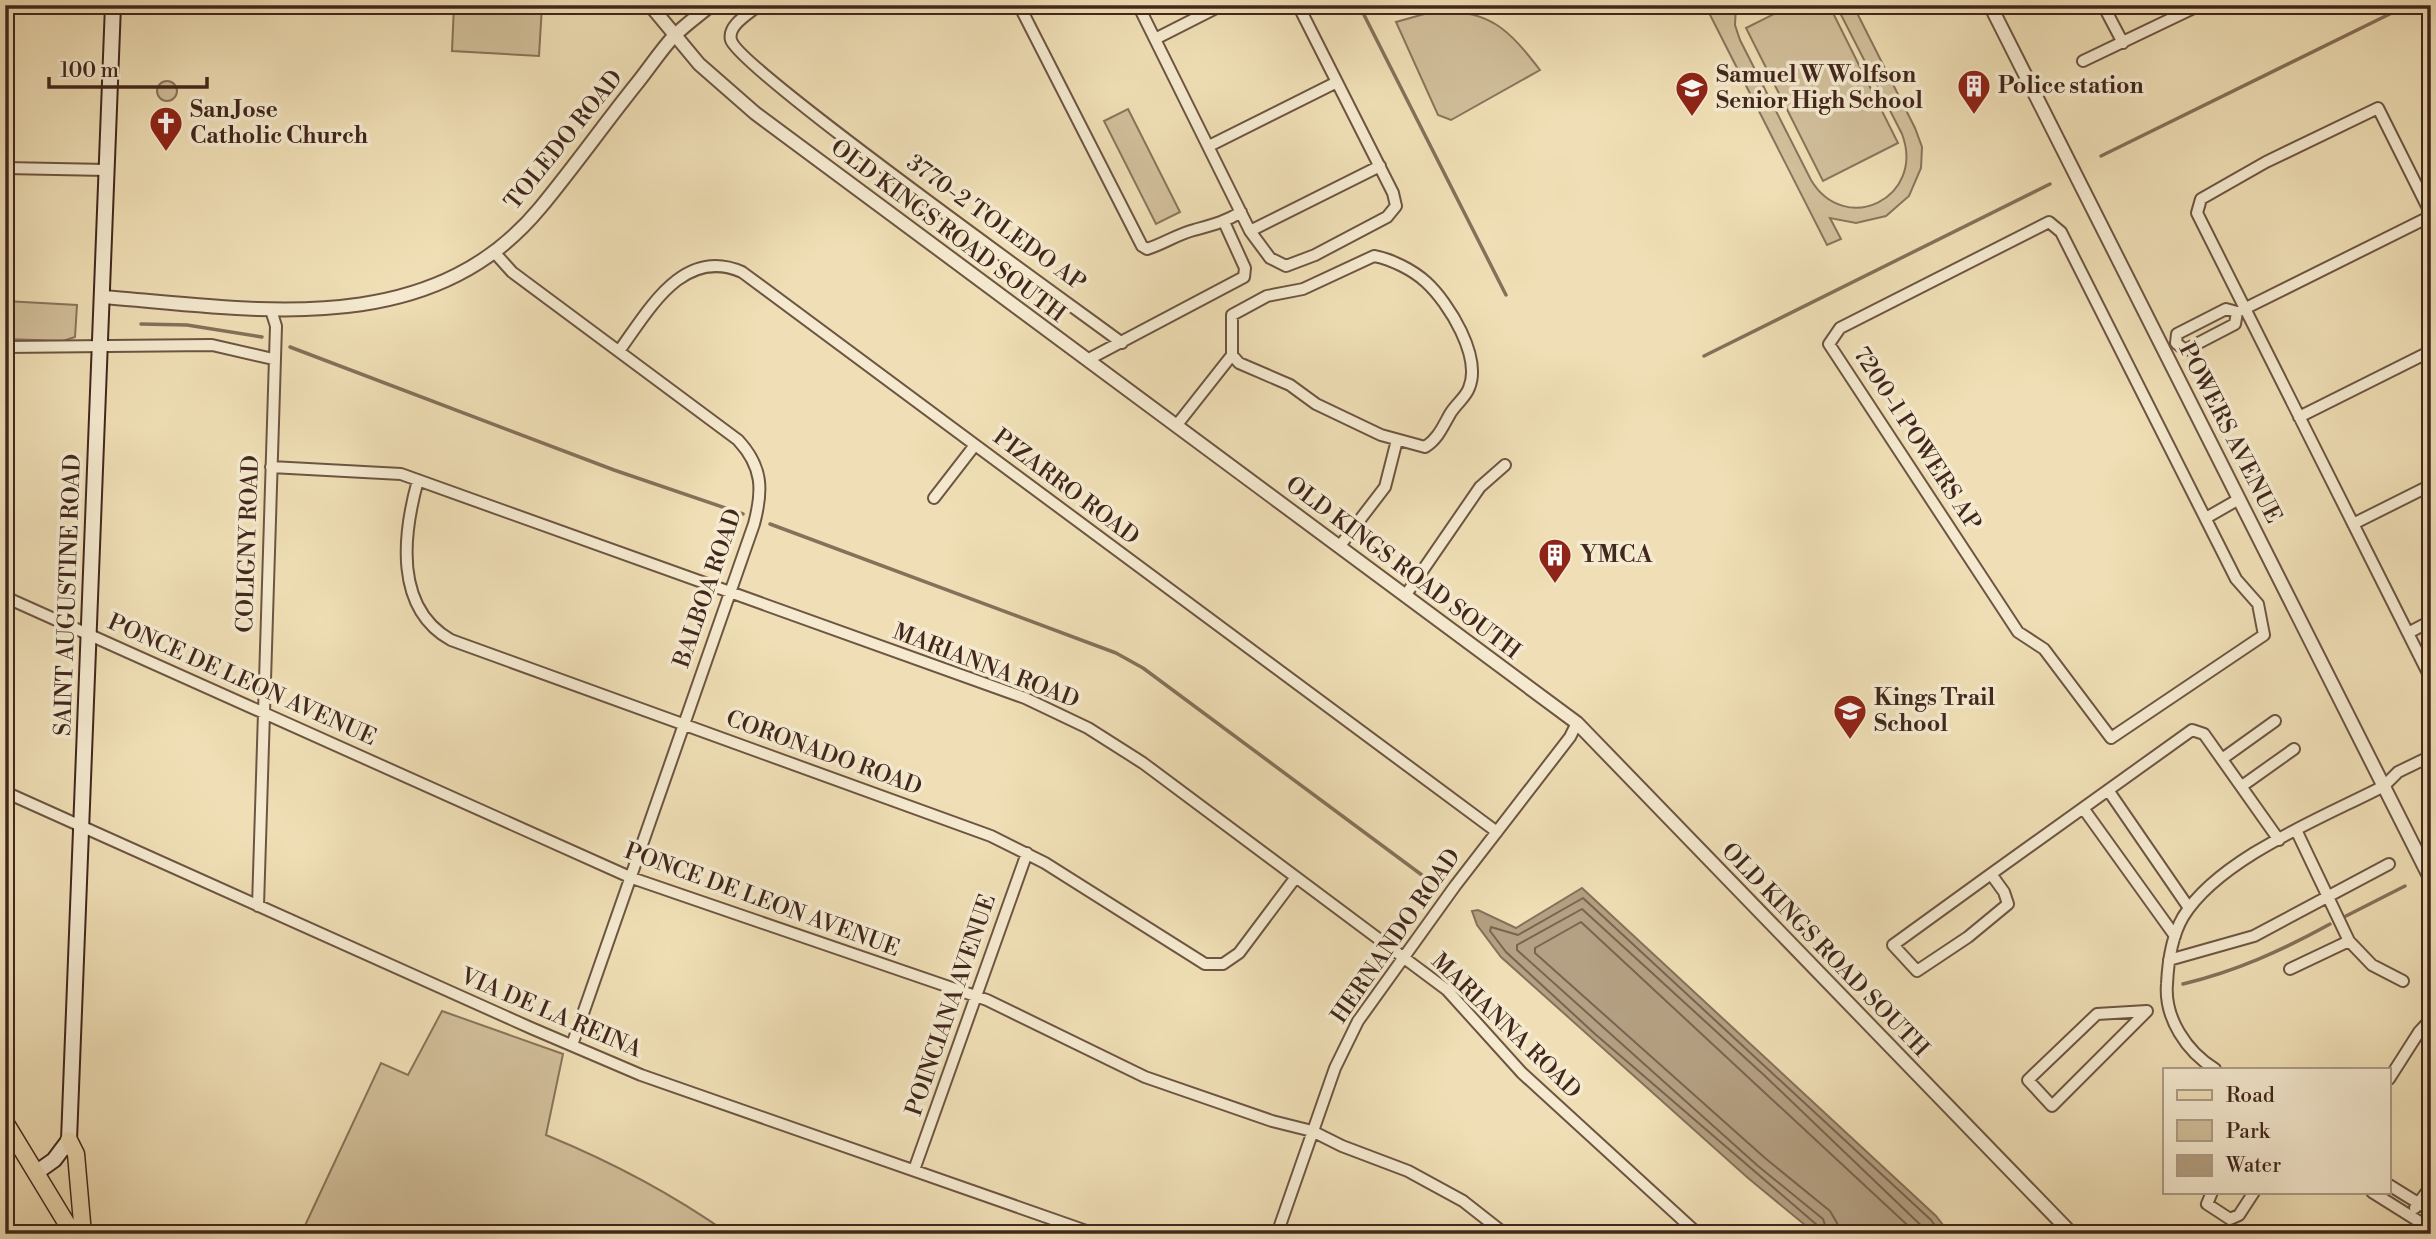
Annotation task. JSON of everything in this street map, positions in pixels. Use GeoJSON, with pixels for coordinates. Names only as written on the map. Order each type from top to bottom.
{"type":"FeatureCollection","features":[{"type":"Feature","properties":{"kind":"main road","name":"SAINT AUGUSTINE ROAD"},"geometry":{"type":"LineString","coordinates":[[69,1140],[113,5]]}},
{"type":"Feature","properties":{"kind":"main road"},"geometry":{"type":"LineString","coordinates":[[5,1122],[73,1234]]}},
{"type":"Feature","properties":{"kind":"main road"},"geometry":{"type":"LineString","coordinates":[[37,1172],[54,1160],[69,1140],[76,1154],[83,1234]]}},
{"type":"Feature","properties":{"kind":"street","name":"OLD KINGS ROAD SOUTH"},"geometry":{"type":"LineString","coordinates":[[650,5],[699,64],[755,113],[1577,723],[2072,1234]]}},
{"type":"Feature","properties":{"kind":"street","name":"TOLEDO ROAD"},"geometry":{"type":"LineString","coordinates":[[103,297],[271,310],[320,310],[379,303],[454,276],[494,252],[538,209],[674,36],[711,5]]}},
{"type":"Feature","properties":{"kind":"street","name":"3770-2 TOLEDO AP"},"geometry":{"type":"LineString","coordinates":[[760,5],[734,27],[730,37],[732,44],[823,122],[1122,343]]}},
{"type":"Feature","properties":{"kind":"street"},"geometry":{"type":"LineString","coordinates":[[1019,5],[1142,246],[1147,249],[1194,230],[1224,222],[1241,212]]}},
{"type":"Feature","properties":{"kind":"street"},"geometry":{"type":"LineString","coordinates":[[1138,5],[1250,231],[1270,258],[1286,266],[1298,263],[1387,217],[1396,206],[1380,166],[1298,5]]}},
{"type":"Feature","properties":{"kind":"street"},"geometry":{"type":"LineString","coordinates":[[1155,39],[1222,5]]}},
{"type":"Feature","properties":{"kind":"street","name":"POWERS AVENUE"},"geometry":{"type":"LineString","coordinates":[[1990,5],[2431,880]]}},
{"type":"Feature","properties":{"kind":"street"},"geometry":{"type":"LineString","coordinates":[[2104,5],[2123,43]]}},
{"type":"Feature","properties":{"kind":"street"},"geometry":{"type":"LineString","coordinates":[[2083,61],[2200,5]]}},
{"type":"Feature","properties":{"kind":"street"},"geometry":{"type":"LineString","coordinates":[[1209,146],[1337,82]]}},
{"type":"Feature","properties":{"kind":"street"},"geometry":{"type":"LineString","coordinates":[[2176,343],[2177,334],[2226,309],[2240,311],[2431,215],[2378,108],[2266,162],[2198,203],[2197,213],[2240,311],[2299,417],[2431,679]]}},
{"type":"Feature","properties":{"kind":"street"},"geometry":{"type":"LineString","coordinates":[[1250,231],[1380,166]]}},
{"type":"Feature","properties":{"kind":"street"},"geometry":{"type":"LineString","coordinates":[[5,168],[107,170]]}},
{"type":"Feature","properties":{"kind":"street"},"geometry":{"type":"LineString","coordinates":[[1087,360],[1244,277],[1245,268],[1224,222]]}},
{"type":"Feature","properties":{"kind":"street","name":"7200-1 POWERS AP"},"geometry":{"type":"LineString","coordinates":[[2049,222],[2062,232],[2206,518],[2236,579],[2258,604],[2264,635],[2111,738],[2044,649],[2018,632],[1829,344],[1840,328],[2049,222]]}},
{"type":"Feature","properties":{"kind":"street","name":"BALBOA ROAD"},"geometry":{"type":"LineString","coordinates":[[494,252],[512,272],[738,440],[752,456],[759,472],[760,500],[730,593],[572,1045]]}},
{"type":"Feature","properties":{"kind":"street"},"geometry":{"type":"LineString","coordinates":[[1175,426],[1232,355],[1232,315],[1240,308],[1266,296],[1303,289],[1374,256],[1385,258],[1426,282],[1438,296],[1471,353],[1469,389],[1454,406],[1436,440],[1425,447],[1396,440],[1315,404],[1290,385],[1239,363],[1232,355]]}},
{"type":"Feature","properties":{"kind":"street","name":"PIZARRO ROAD"},"geometry":{"type":"LineString","coordinates":[[619,351],[680,275],[699,267],[734,268],[1497,832]]}},
{"type":"Feature","properties":{"kind":"street","name":"COLIGNY ROAD"},"geometry":{"type":"LineString","coordinates":[[258,906],[276,326],[271,310]]}},
{"type":"Feature","properties":{"kind":"street"},"geometry":{"type":"LineString","coordinates":[[2176,343],[2185,350],[2235,324],[2240,311]]}},
{"type":"Feature","properties":{"kind":"street"},"geometry":{"type":"LineString","coordinates":[[2164,350],[2176,343]]}},
{"type":"Feature","properties":{"kind":"street"},"geometry":{"type":"LineString","coordinates":[[5,347],[212,345],[273,359]]}},
{"type":"Feature","properties":{"kind":"street"},"geometry":{"type":"LineString","coordinates":[[2299,417],[2431,351]]}},
{"type":"Feature","properties":{"kind":"street"},"geometry":{"type":"LineString","coordinates":[[1339,547],[1385,488],[1396,440]]}},
{"type":"Feature","properties":{"kind":"street"},"geometry":{"type":"LineString","coordinates":[[934,498],[975,445]]}},
{"type":"Feature","properties":{"kind":"street"},"geometry":{"type":"LineString","coordinates":[[1405,596],[1479,487],[1505,465]]}},
{"type":"Feature","properties":{"kind":"street","name":"MARIANNA ROAD"},"geometry":{"type":"LineString","coordinates":[[271,467],[388,471],[418,480],[1012,694],[1070,719],[1143,763],[1447,990],[1522,1073],[1698,1234]]}},
{"type":"Feature","properties":{"kind":"street","name":"CORONADO ROAD"},"geometry":{"type":"LineString","coordinates":[[418,480],[410,508],[408,580],[415,604],[429,624],[452,640],[991,836],[1027,853],[1205,964],[1223,964],[1239,953],[1296,877]]}},
{"type":"Feature","properties":{"kind":"street"},"geometry":{"type":"LineString","coordinates":[[2353,524],[2431,485]]}},
{"type":"Feature","properties":{"kind":"street"},"geometry":{"type":"LineString","coordinates":[[2206,518],[2239,499]]}},
{"type":"Feature","properties":{"kind":"street","name":"PONCE DE LEON AVENUE"},"geometry":{"type":"LineString","coordinates":[[5,597],[632,877],[976,996],[1181,1091],[1312,1131],[1437,1185],[1504,1234]]}},
{"type":"Feature","properties":{"kind":"street"},"geometry":{"type":"LineString","coordinates":[[2408,633],[2431,621]]}},
{"type":"Feature","properties":{"kind":"street"},"geometry":{"type":"LineString","coordinates":[[2222,760],[2275,721]]}},
{"type":"Feature","properties":{"kind":"street","name":"HERNANDO ROAD"},"geometry":{"type":"LineString","coordinates":[[1277,1234],[1312,1131],[1347,1041],[1380,988],[1570,737],[1577,723]]}},
{"type":"Feature","properties":{"kind":"street"},"geometry":{"type":"LineString","coordinates":[[1991,874],[2004,892],[2008,904],[1968,937],[1917,971],[1893,945],[1991,874],[2192,730],[2204,734],[2279,840]]}},
{"type":"Feature","properties":{"kind":"street"},"geometry":{"type":"LineString","coordinates":[[2242,786],[2294,749]]}},
{"type":"Feature","properties":{"kind":"street"},"geometry":{"type":"LineString","coordinates":[[2214,1068],[2189,1047],[2175,1024],[2167,996],[2169,960],[2175,936],[2189,908],[2229,870],[2279,840],[2384,786],[2398,772],[2431,756]]}},
{"type":"Feature","properties":{"kind":"street"},"geometry":{"type":"LineString","coordinates":[[2108,790],[2189,908]]}},
{"type":"Feature","properties":{"kind":"street","name":"VIA DE LA REINA"},"geometry":{"type":"LineString","coordinates":[[5,792],[641,1074],[1096,1234]]}},
{"type":"Feature","properties":{"kind":"street"},"geometry":{"type":"LineString","coordinates":[[2083,808],[2175,936]]}},
{"type":"Feature","properties":{"kind":"street"},"geometry":{"type":"LineString","coordinates":[[2297,831],[2349,940],[2372,965],[2403,981]]}},
{"type":"Feature","properties":{"kind":"street","name":"POINCIANA AVENUE"},"geometry":{"type":"LineString","coordinates":[[914,1170],[1027,853]]}},
{"type":"Feature","properties":{"kind":"street"},"geometry":{"type":"LineString","coordinates":[[2169,960],[2254,936],[2389,864]]}},
{"type":"Feature","properties":{"kind":"street"},"geometry":{"type":"LineString","coordinates":[[2290,970],[2349,940]]}},
{"type":"Feature","properties":{"kind":"street"},"geometry":{"type":"LineString","coordinates":[[2147,1011],[2097,1014],[2028,1080],[2052,1106],[2147,1011],[2167,996]]}},
{"type":"Feature","properties":{"kind":"street"},"geometry":{"type":"LineString","coordinates":[[2390,1077],[2419,1031],[2431,1019]]}},
{"type":"Feature","properties":{"kind":"street"},"geometry":{"type":"LineString","coordinates":[[2409,1216],[2431,1185]]}},
{"type":"Feature","properties":{"kind":"street"},"geometry":{"type":"LineString","coordinates":[[2390,1186],[2431,1211]]}},
{"type":"Feature","properties":{"kind":"street"},"geometry":{"type":"LineString","coordinates":[[2211,1194],[2207,1205],[2230,1219],[2239,1215],[2253,1194]]}},
{"type":"Feature","properties":{"kind":"street"},"geometry":{"type":"LineString","coordinates":[[2375,1194],[2429,1229]]}},
{"type":"Feature","properties":{"kind":"green space"},"geometry":{"type":"Polygon","coordinates":[[[454,5],[542,5],[539,56],[452,51],[454,5]]]}},
{"type":"Feature","properties":{"kind":"green space"},"geometry":{"type":"Polygon","coordinates":[[[1705,5],[1736,5],[1735,25],[1740,40],[1811,180],[1826,197],[1843,206],[1861,207],[1878,202],[1893,192],[1903,176],[1906,157],[1902,134],[1836,5],[1853,5],[1922,147],[1921,168],[1909,196],[1886,216],[1856,223],[1830,218],[1841,239],[1827,245],[1705,5]]]}},
{"type":"Feature","properties":{"kind":"green space"},"geometry":{"type":"Polygon","coordinates":[[[1792,5],[1829,5],[1898,143],[1823,181],[1746,28],[1792,5]]]}},
{"type":"Feature","properties":{"kind":"green space"},"geometry":{"type":"Polygon","coordinates":[[[1435,11],[1454,11],[1484,18],[1508,33],[1540,70],[1451,120],[1438,115],[1396,22],[1435,11]]]}},
{"type":"Feature","properties":{"kind":"green space"},"geometry":{"type":"Polygon","coordinates":[[[163,81],[171,81],[177,91],[171,101],[163,101],[157,95],[157,87],[163,81]]]}},
{"type":"Feature","properties":{"kind":"green space"},"geometry":{"type":"Polygon","coordinates":[[[1128,109],[1180,212],[1156,224],[1104,121],[1128,109]]]}},
{"type":"Feature","properties":{"kind":"green space"},"geometry":{"type":"Polygon","coordinates":[[[5,301],[77,305],[75,337],[63,341],[5,339],[5,301]]]}},
{"type":"Feature","properties":{"kind":"green space"},"geometry":{"type":"Polygon","coordinates":[[[442,1011],[563,1054],[546,1135],[640,1179],[729,1234],[301,1234],[381,1063],[408,1075],[442,1011]]]}},
{"type":"Feature","properties":{"kind":"water"},"geometry":{"type":"Polygon","coordinates":[[[1582,888],[1936,1216],[1950,1234],[1816,1234],[1748,1178],[1501,957],[1477,925],[1472,911],[1478,910],[1516,928],[1582,888]]]}},
{"type":"Feature","properties":{"kind":"waterway"},"geometry":{"type":"LineString","coordinates":[[1359,5],[1506,295]]}},
{"type":"Feature","properties":{"kind":"waterway"},"geometry":{"type":"LineString","coordinates":[[2101,156],[2408,5]]}},
{"type":"Feature","properties":{"kind":"waterway"},"geometry":{"type":"LineString","coordinates":[[1704,356],[2050,184]]}},
{"type":"Feature","properties":{"kind":"waterway"},"geometry":{"type":"LineString","coordinates":[[141,324],[187,325],[262,337]]}},
{"type":"Feature","properties":{"kind":"waterway"},"geometry":{"type":"LineString","coordinates":[[290,347],[614,470],[743,514]]}},
{"type":"Feature","properties":{"kind":"waterway"},"geometry":{"type":"LineString","coordinates":[[770,524],[1116,653],[1143,668],[1434,884]]}},
{"type":"Feature","properties":{"kind":"waterway"},"geometry":{"type":"LineString","coordinates":[[2346,916],[2405,886]]}},
{"type":"Feature","properties":{"kind":"waterway"},"geometry":{"type":"LineString","coordinates":[[2183,984],[2259,959],[2330,924]]}},
{"type":"Feature","properties":{"kind":"place","name":"Police station"},"geometry":{"type":"Point","coordinates":[1974,116]}},
{"type":"Feature","properties":{"kind":"place","name":"Samuel W Wolfson Senior High School"},"geometry":{"type":"Point","coordinates":[1692,118]}},
{"type":"Feature","properties":{"kind":"place","name":"San Jose Catholic Church"},"geometry":{"type":"Point","coordinates":[166,153]}},
{"type":"Feature","properties":{"kind":"place","name":"YMCA"},"geometry":{"type":"Point","coordinates":[1555,585]}},
{"type":"Feature","properties":{"kind":"place","name":"Kings Trail School"},"geometry":{"type":"Point","coordinates":[1850,741]}}]}
